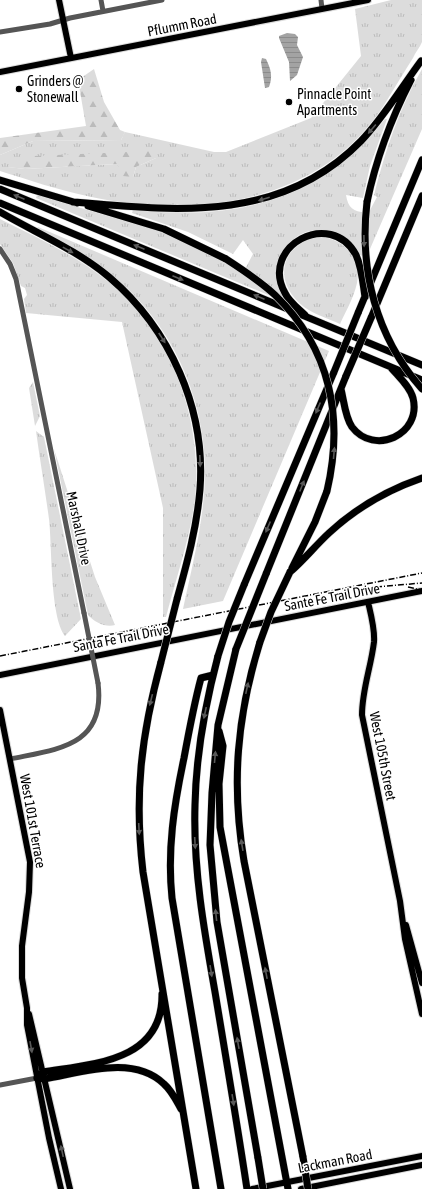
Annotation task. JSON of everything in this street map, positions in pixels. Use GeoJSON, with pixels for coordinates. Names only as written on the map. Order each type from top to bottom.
{"type":"FeatureCollection","features":[{"type":"Feature","properties":{"kind":"highway"},"geometry":{"type":"LineString","coordinates":[[73,202],[160,209],[192,209],[247,204],[282,193],[325,171],[360,142],[378,121],[421,60]]}},
{"type":"Feature","properties":{"kind":"highway"},"geometry":{"type":"LineString","coordinates":[[421,60],[400,100],[375,167],[367,202],[364,230],[368,279],[376,307],[392,346],[422,389]]}},
{"type":"Feature","properties":{"kind":"highway"},"geometry":{"type":"LineString","coordinates":[[247,1189],[201,910],[196,858],[195,805],[199,755],[213,675],[229,622],[422,160]]}},
{"type":"Feature","properties":{"kind":"highway"},"geometry":{"type":"LineString","coordinates":[[0,180],[164,229],[226,259],[262,283],[283,303],[310,339],[322,366],[330,391],[335,420],[334,460],[327,491],[315,522],[271,612],[260,642],[247,690],[240,727],[237,782],[239,822],[244,861],[303,1157],[308,1189]]}},
{"type":"Feature","properties":{"kind":"highway"},"geometry":{"type":"LineString","coordinates":[[0,189],[422,366]]}},
{"type":"Feature","properties":{"kind":"highway"},"geometry":{"type":"LineString","coordinates":[[263,1189],[214,897],[210,845],[218,725],[236,649],[346,376],[422,196]]}},
{"type":"Feature","properties":{"kind":"highway"},"geometry":{"type":"LineString","coordinates":[[0,203],[422,380]]}},
{"type":"Feature","properties":{"kind":"highway"},"geometry":{"type":"LineString","coordinates":[[0,212],[80,257],[109,277],[127,295],[147,318],[169,351],[178,369],[194,415],[199,443],[200,473],[196,521],[148,710],[142,746],[138,816],[143,872],[196,1189]]}},
{"type":"Feature","properties":{"kind":"highway"},"geometry":{"type":"LineString","coordinates":[[308,318],[287,297],[280,283],[279,272],[281,261],[286,251],[295,242],[306,236],[328,234],[341,239],[350,247],[360,266],[365,297]]}},
{"type":"Feature","properties":{"kind":"highway"},"geometry":{"type":"LineString","coordinates":[[341,389],[348,419],[356,431],[373,440],[388,440],[397,437],[410,425],[414,415],[415,405],[410,390],[390,366]]}},
{"type":"Feature","properties":{"kind":"highway"},"geometry":{"type":"LineString","coordinates":[[290,572],[306,559],[328,534],[364,506],[392,490],[422,478]]}},
{"type":"Feature","properties":{"kind":"highway"},"geometry":{"type":"LineString","coordinates":[[213,675],[201,678],[195,702],[173,815],[170,868],[172,898],[221,1189]]}},
{"type":"Feature","properties":{"kind":"highway"},"geometry":{"type":"LineString","coordinates":[[218,725],[223,746],[219,784],[220,827],[287,1186]]}},
{"type":"Feature","properties":{"kind":"highway"},"geometry":{"type":"LineString","coordinates":[[41,1076],[111,1060],[125,1055],[140,1046],[153,1029],[159,1016],[162,999],[161,982]]}},
{"type":"Feature","properties":{"kind":"highway"},"geometry":{"type":"LineString","coordinates":[[41,1076],[112,1068],[136,1069],[153,1075],[164,1083],[172,1092],[183,1113]]}},
{"type":"Feature","properties":{"kind":"main road"},"geometry":{"type":"LineString","coordinates":[[59,0],[71,58]]}},
{"type":"Feature","properties":{"kind":"main road","name":"Pflumm Road"},"geometry":{"type":"LineString","coordinates":[[0,72],[368,0]]}},
{"type":"Feature","properties":{"kind":"main road","name":"Sante Fe Trail Drive"},"geometry":{"type":"LineString","coordinates":[[247,625],[422,591]]}},
{"type":"Feature","properties":{"kind":"main road","name":"West 105th Street"},"geometry":{"type":"LineString","coordinates":[[368,602],[374,640],[371,662],[363,688],[362,716],[402,914],[405,938],[422,1014]]}},
{"type":"Feature","properties":{"kind":"main road","name":"Santa Fe Trail Drive"},"geometry":{"type":"LineString","coordinates":[[0,675],[247,625]]}},
{"type":"Feature","properties":{"kind":"main road","name":"West 101st Terrace"},"geometry":{"type":"LineString","coordinates":[[0,710],[30,862],[29,892],[22,946],[22,978],[27,1008],[33,1023],[61,1189]]}},
{"type":"Feature","properties":{"kind":"main road","name":"West 105th Street"},"geometry":{"type":"LineString","coordinates":[[402,914],[410,937],[422,983]]}},
{"type":"Feature","properties":{"kind":"main road","name":"West 101st Terrace"},"geometry":{"type":"LineString","coordinates":[[41,1076],[56,1123],[70,1189]]}},
{"type":"Feature","properties":{"kind":"main road","name":"Lackman Road"},"geometry":{"type":"LineString","coordinates":[[252,1189],[287,1186],[422,1156]]}},
{"type":"Feature","properties":{"kind":"main road","name":"Lackman Road"},"geometry":{"type":"LineString","coordinates":[[301,1189],[422,1165]]}},
{"type":"Feature","properties":{"kind":"street"},"geometry":{"type":"LineString","coordinates":[[101,0],[103,11]]}},
{"type":"Feature","properties":{"kind":"street"},"geometry":{"type":"LineString","coordinates":[[0,32],[16,31],[103,11],[162,0]]}},
{"type":"Feature","properties":{"kind":"street"},"geometry":{"type":"LineString","coordinates":[[320,0],[322,9]]}},
{"type":"Feature","properties":{"kind":"street","name":"Marshall Drive"},"geometry":{"type":"LineString","coordinates":[[0,249],[10,264],[16,279],[98,683],[99,702],[97,715],[91,727],[82,738],[61,748],[10,759]]}},
{"type":"Feature","properties":{"kind":"street"},"geometry":{"type":"LineString","coordinates":[[0,1085],[41,1076]]}},
{"type":"Feature","properties":{"kind":"green space"},"geometry":{"type":"Polygon","coordinates":[[[391,0],[422,0],[422,42],[386,102],[359,136],[328,163],[292,183],[253,196],[212,204],[170,206],[128,203],[87,196],[54,188],[0,171],[0,155],[33,141],[121,140],[125,132],[214,152],[226,152],[311,118],[361,56],[355,9],[391,0]],[[156,158],[8,167],[25,169],[117,164],[133,177],[136,167],[156,158]]]}},
{"type":"Feature","properties":{"kind":"green space"},"geometry":{"type":"Polygon","coordinates":[[[94,69],[104,102],[120,130],[125,132],[121,140],[33,141],[0,155],[0,138],[86,126],[78,80],[94,69]]]}},
{"type":"Feature","properties":{"kind":"green space"},"geometry":{"type":"Polygon","coordinates":[[[422,69],[422,129],[370,249],[361,256],[346,240],[331,232],[315,230],[300,235],[289,244],[281,259],[279,277],[283,298],[273,297],[36,198],[37,195],[162,232],[220,259],[243,273],[253,254],[243,240],[233,254],[188,232],[132,213],[133,210],[207,212],[241,208],[272,200],[303,187],[332,170],[359,147],[385,119],[387,119],[370,166],[363,198],[346,195],[350,207],[356,211],[369,212],[377,197],[374,195],[394,130],[406,99],[422,69]]]}},
{"type":"Feature","properties":{"kind":"green space"},"geometry":{"type":"Polygon","coordinates":[[[152,151],[156,158],[136,167],[133,177],[123,176],[117,164],[25,169],[7,167],[33,156],[152,151]]]}},
{"type":"Feature","properties":{"kind":"green space"},"geometry":{"type":"Polygon","coordinates":[[[0,219],[54,246],[93,270],[128,299],[148,323],[165,349],[178,377],[194,437],[196,468],[195,499],[186,544],[166,617],[163,617],[163,508],[122,322],[26,313],[24,299],[27,295],[25,288],[21,286],[13,263],[0,244],[0,219]]]}},
{"type":"Feature","properties":{"kind":"green space"},"geometry":{"type":"Polygon","coordinates":[[[38,227],[329,351],[223,601],[183,609],[201,519],[205,483],[205,465],[203,438],[198,412],[180,361],[152,315],[134,295],[105,270],[37,229],[38,227]]]}},
{"type":"Feature","properties":{"kind":"green space"},"geometry":{"type":"Polygon","coordinates":[[[316,237],[334,240],[342,244],[353,257],[356,265],[358,274],[356,288],[340,324],[304,307],[294,298],[284,277],[284,267],[288,257],[294,249],[304,242],[316,237]]]}},
{"type":"Feature","properties":{"kind":"green space"},"geometry":{"type":"Polygon","coordinates":[[[33,382],[40,416],[35,426],[29,388],[33,382]]]}},
{"type":"Feature","properties":{"kind":"green space"},"geometry":{"type":"Polygon","coordinates":[[[36,431],[44,437],[81,619],[65,636],[60,627],[54,597],[49,519],[36,431]]]}},
{"type":"Feature","properties":{"kind":"green space"},"geometry":{"type":"Polygon","coordinates":[[[54,449],[95,577],[115,625],[108,626],[100,624],[88,615],[54,449]]]}},
{"type":"Feature","properties":{"kind":"shaded area"},"geometry":{"type":"Polygon","coordinates":[[[287,33],[295,34],[298,37],[297,45],[303,57],[297,75],[290,81],[289,62],[279,38],[279,36],[287,33]]]}},
{"type":"Feature","properties":{"kind":"shaded area"},"geometry":{"type":"Polygon","coordinates":[[[262,58],[266,59],[271,73],[269,87],[265,88],[261,62],[262,58]]]}},
{"type":"Feature","properties":{"kind":"railway"},"geometry":{"type":"LineString","coordinates":[[0,656],[422,573]]}},
{"type":"Feature","properties":{"kind":"railway"},"geometry":{"type":"LineString","coordinates":[[376,587],[422,583]]}},
{"type":"Feature","properties":{"kind":"railway"},"geometry":{"type":"LineString","coordinates":[[408,587],[422,590]]}},
{"type":"Feature","properties":{"kind":"place","name":"Grinders @ Stonewall"},"geometry":{"type":"Point","coordinates":[19,89]}},
{"type":"Feature","properties":{"kind":"place","name":"Pinnacle Point Apartments"},"geometry":{"type":"Point","coordinates":[289,102]}}]}
